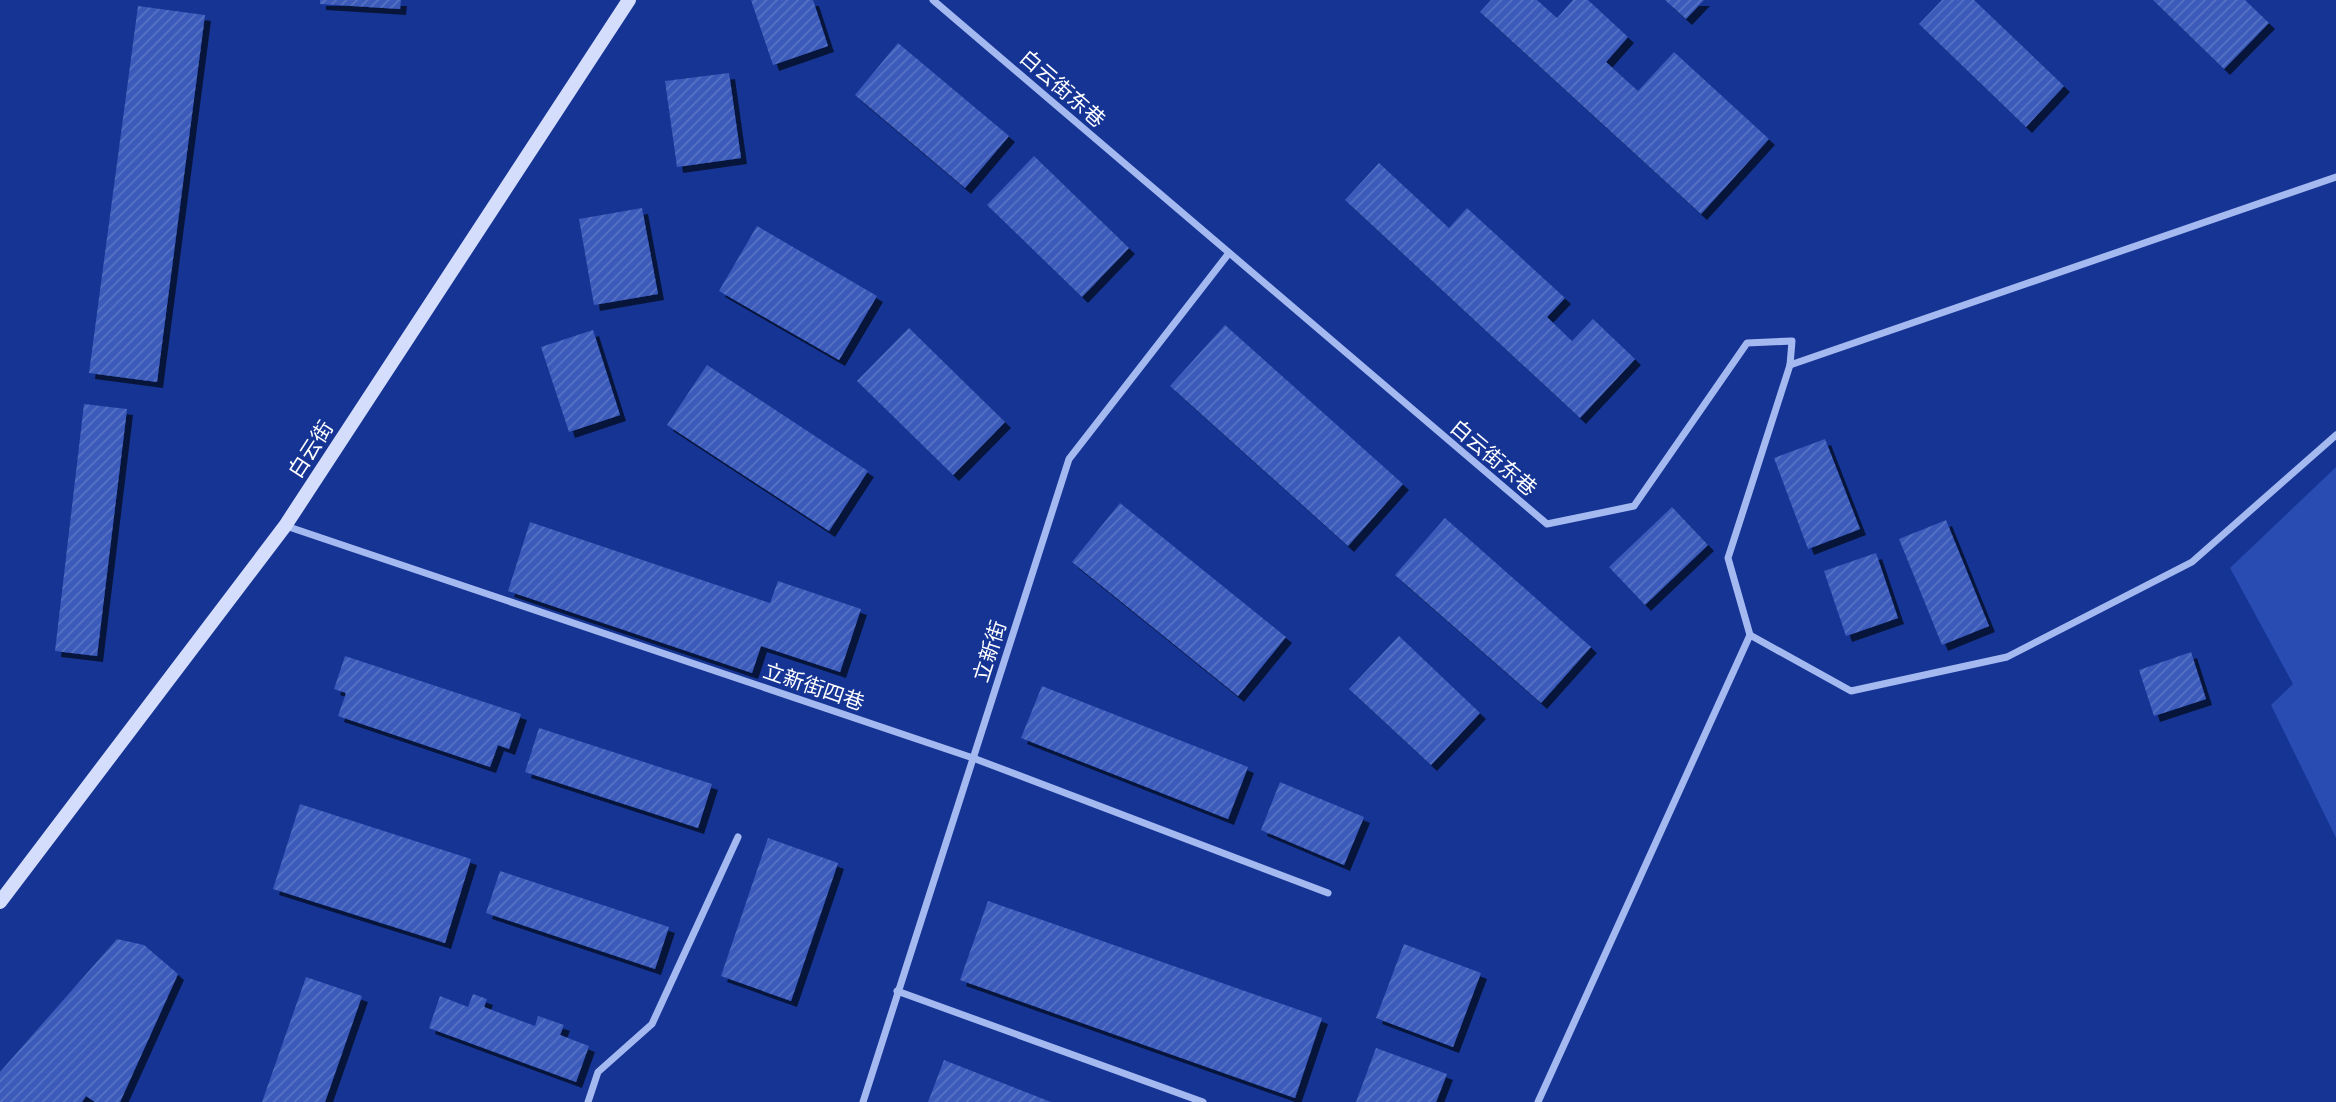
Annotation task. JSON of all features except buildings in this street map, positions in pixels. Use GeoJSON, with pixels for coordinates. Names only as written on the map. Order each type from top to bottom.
{"type":"FeatureCollection","features":[{"type":"Feature","properties":{"kind":"main road","name":"白云街"},"geometry":{"type":"LineString","coordinates":[[0,902],[285,526],[629,0]]}},
{"type":"Feature","properties":{"kind":"street","name":"白云街东巷"},"geometry":{"type":"LineString","coordinates":[[933,0],[1546,524],[1634,506],[1748,343],[1792,341],[1790,365]]}},
{"type":"Feature","properties":{"kind":"street"},"geometry":{"type":"LineString","coordinates":[[1538,1102],[1750,635],[1728,558],[1790,365],[2336,177]]}},
{"type":"Feature","properties":{"kind":"street","name":"立新街"},"geometry":{"type":"LineString","coordinates":[[863,1102],[1069,459],[1229,253]]}},
{"type":"Feature","properties":{"kind":"street"},"geometry":{"type":"LineString","coordinates":[[1750,635],[1851,691],[2007,657],[2192,562],[2336,435]]}},
{"type":"Feature","properties":{"kind":"street","name":"立新街四巷"},"geometry":{"type":"LineString","coordinates":[[285,526],[973,758],[1328,893]]}},
{"type":"Feature","properties":{"kind":"street"},"geometry":{"type":"LineString","coordinates":[[588,1102],[598,1072],[652,1024],[738,837]]}},
{"type":"Feature","properties":{"kind":"street"},"geometry":{"type":"LineString","coordinates":[[897,991],[1203,1102]]}},
{"type":"Feature","properties":{"kind":"shaded area"},"geometry":{"type":"Polygon","coordinates":[[[2336,467],[2336,838],[2271,705],[2293,684],[2230,568],[2336,467]]]}}]}
